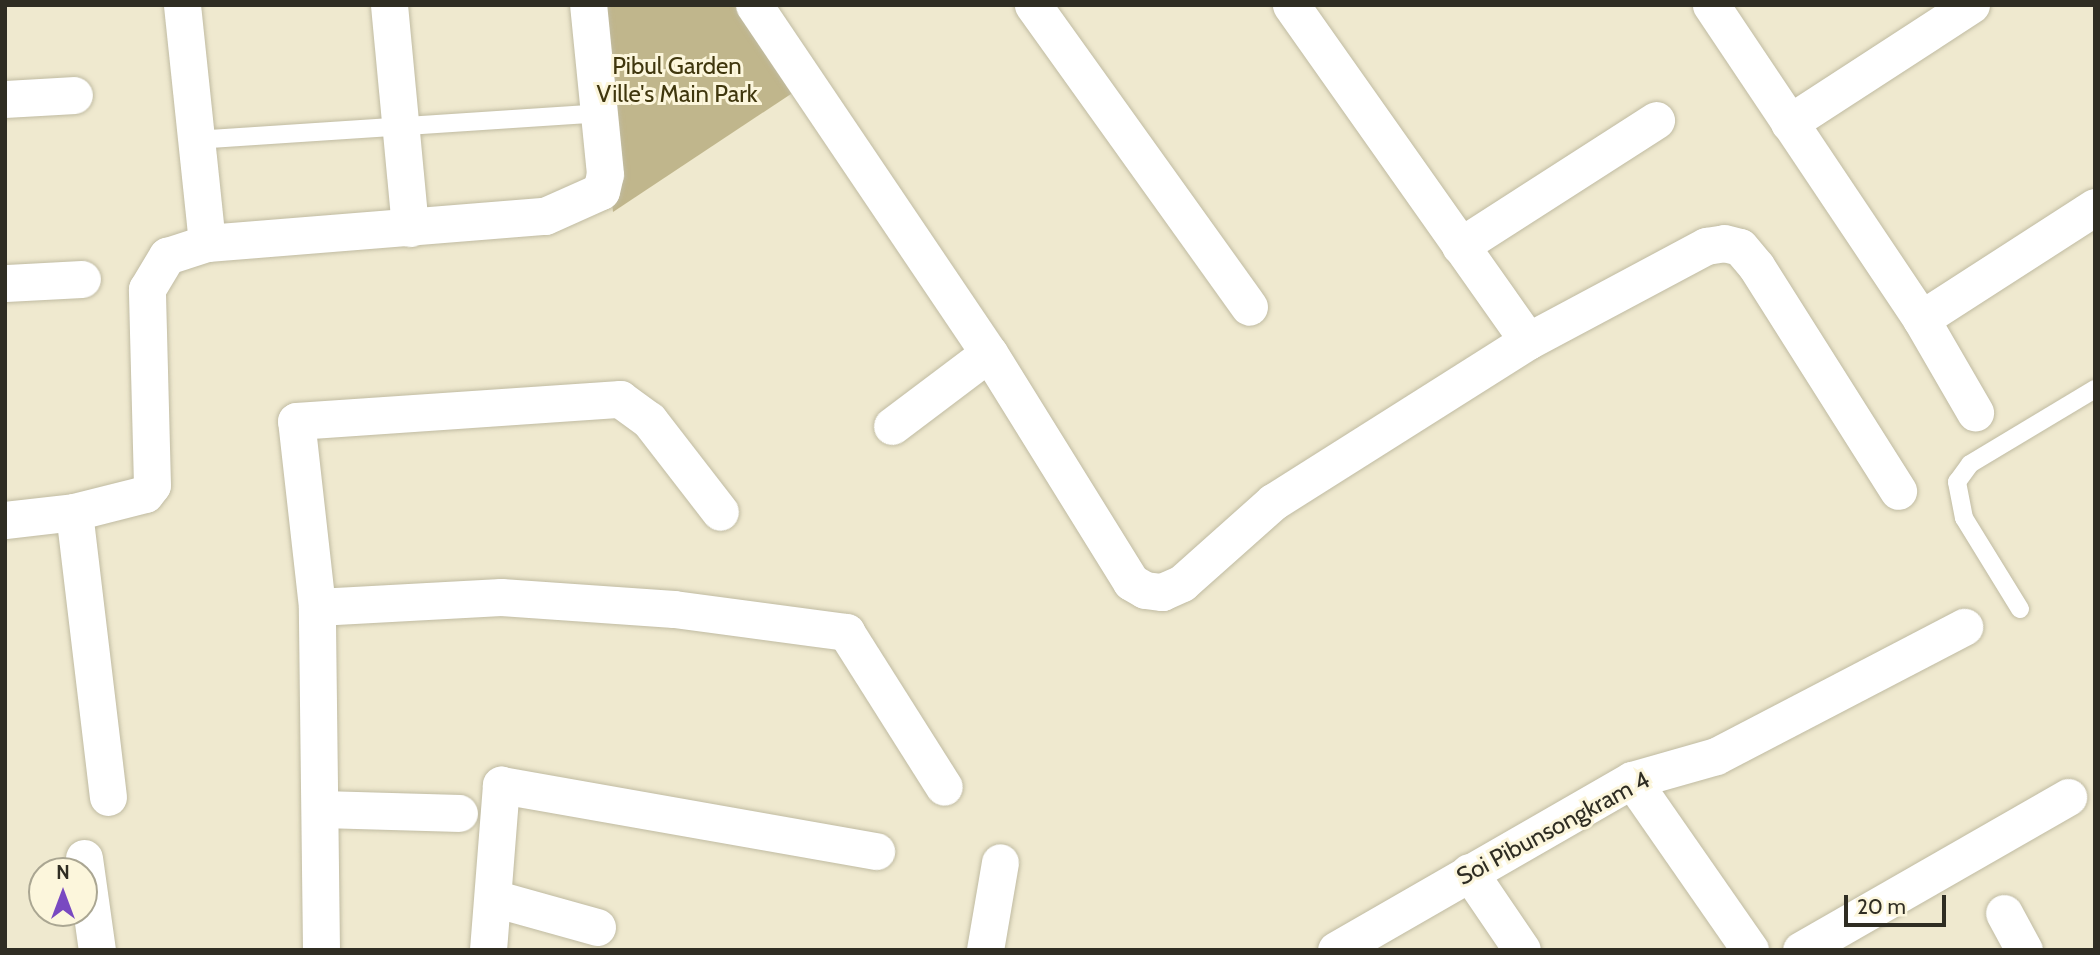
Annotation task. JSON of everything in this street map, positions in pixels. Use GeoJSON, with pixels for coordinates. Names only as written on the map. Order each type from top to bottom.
{"type":"FeatureCollection","features":[{"type":"Feature","properties":{"kind":"street"},"geometry":{"type":"LineString","coordinates":[[182,5],[206,243]]}},
{"type":"Feature","properties":{"kind":"street"},"geometry":{"type":"LineString","coordinates":[[388,5],[410,228]]}},
{"type":"Feature","properties":{"kind":"street"},"geometry":{"type":"LineString","coordinates":[[754,5],[989,353],[1131,582],[1162,592],[1182,583],[1273,502],[1528,341],[1706,246],[1740,247],[1898,491]]}},
{"type":"Feature","properties":{"kind":"street"},"geometry":{"type":"LineString","coordinates":[[1033,5],[1249,307]]}},
{"type":"Feature","properties":{"kind":"street"},"geometry":{"type":"LineString","coordinates":[[1290,5],[1528,341]]}},
{"type":"Feature","properties":{"kind":"street"},"geometry":{"type":"LineString","coordinates":[[1711,5],[1921,319],[1975,412]]}},
{"type":"Feature","properties":{"kind":"street"},"geometry":{"type":"LineString","coordinates":[[1789,123],[1970,5]]}},
{"type":"Feature","properties":{"kind":"street"},"geometry":{"type":"LineString","coordinates":[[5,520],[74,512],[145,494],[152,485],[147,289],[167,256],[206,243],[545,216],[601,191],[590,6]]}},
{"type":"Feature","properties":{"kind":"street"},"geometry":{"type":"LineString","coordinates":[[5,99],[74,95]]}},
{"type":"Feature","properties":{"kind":"street"},"geometry":{"type":"LineString","coordinates":[[1460,246],[1656,120]]}},
{"type":"Feature","properties":{"kind":"street"},"geometry":{"type":"LineString","coordinates":[[1921,319],[2095,207]]}},
{"type":"Feature","properties":{"kind":"street"},"geometry":{"type":"LineString","coordinates":[[5,284],[82,279]]}},
{"type":"Feature","properties":{"kind":"street"},"geometry":{"type":"LineString","coordinates":[[892,426],[989,353]]}},
{"type":"Feature","properties":{"kind":"street"},"geometry":{"type":"LineString","coordinates":[[321,950],[323,810],[317,607],[296,421],[620,400],[649,420],[720,512]]}},
{"type":"Feature","properties":{"kind":"street"},"geometry":{"type":"LineString","coordinates":[[74,512],[108,797]]}},
{"type":"Feature","properties":{"kind":"street"},"geometry":{"type":"LineString","coordinates":[[317,607],[501,597],[674,609],[846,632],[944,787]]}},
{"type":"Feature","properties":{"kind":"street","name":"Soi Pibunsongkram 4"},"geometry":{"type":"LineString","coordinates":[[1336,950],[1632,780],[1716,756],[1964,626]]}},
{"type":"Feature","properties":{"kind":"street"},"geometry":{"type":"LineString","coordinates":[[1632,780],[1750,950]]}},
{"type":"Feature","properties":{"kind":"street"},"geometry":{"type":"LineString","coordinates":[[488,950],[501,785],[876,851]]}},
{"type":"Feature","properties":{"kind":"street"},"geometry":{"type":"LineString","coordinates":[[1801,950],[2068,797]]}},
{"type":"Feature","properties":{"kind":"street"},"geometry":{"type":"LineString","coordinates":[[323,810],[459,813]]}},
{"type":"Feature","properties":{"kind":"street"},"geometry":{"type":"LineString","coordinates":[[985,950],[1000,862]]}},
{"type":"Feature","properties":{"kind":"street"},"geometry":{"type":"LineString","coordinates":[[1469,872],[1522,950]]}},
{"type":"Feature","properties":{"kind":"street"},"geometry":{"type":"LineString","coordinates":[[493,898],[597,927]]}},
{"type":"Feature","properties":{"kind":"street"},"geometry":{"type":"LineString","coordinates":[[2004,913],[2024,950]]}},
{"type":"Feature","properties":{"kind":"street"},"geometry":{"type":"LineString","coordinates":[[94,927],[97,950]]}},
{"type":"Feature","properties":{"kind":"lane"},"geometry":{"type":"LineString","coordinates":[[196,141],[598,113]]}},
{"type":"Feature","properties":{"kind":"lane"},"geometry":{"type":"LineString","coordinates":[[2020,609],[1964,517],[1957,482],[1970,464],[2095,389]]}},
{"type":"Feature","properties":{"kind":"green space","name":"Pibul Garden Ville's Main Park"},"geometry":{"type":"Polygon","coordinates":[[[604,5],[757,5],[812,80],[613,212],[594,12],[604,5]]]}}]}
